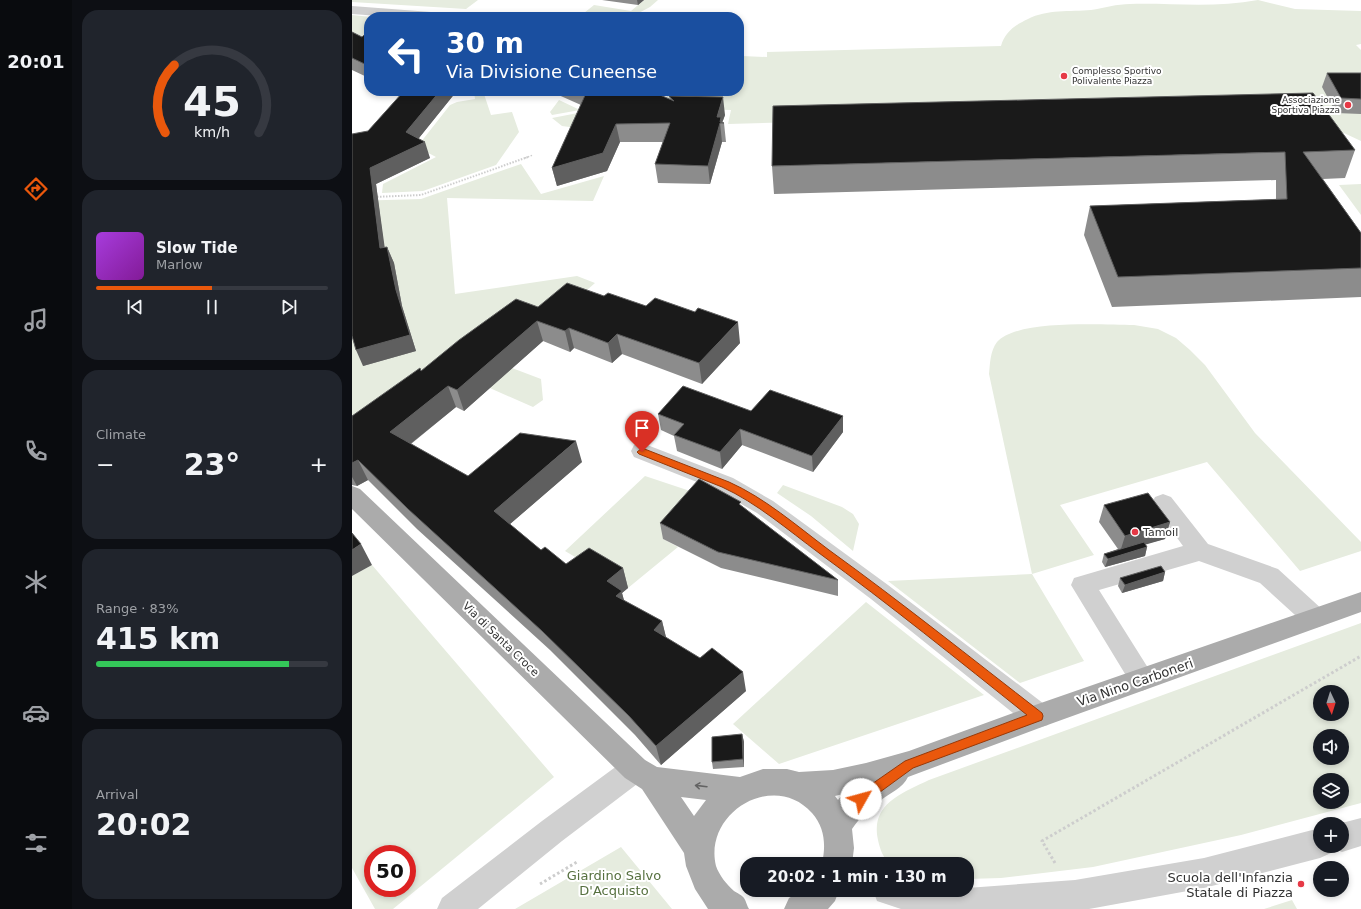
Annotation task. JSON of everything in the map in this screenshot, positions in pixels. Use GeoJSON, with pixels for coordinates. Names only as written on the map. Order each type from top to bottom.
{"type":"FeatureCollection","features":[{"type":"Feature","properties":{"kind":"main road","name":"Via di Santa Croce"},"geometry":{"type":"LineString","coordinates":[[352,495],[643,774],[700,850]]}},
{"type":"Feature","properties":{"kind":"main road","name":"Via Nino Carboneri"},"geometry":{"type":"LineString","coordinates":[[732,909],[722,903],[709,888],[701,870],[700,850],[703,831],[712,814],[724,801],[740,790],[759,783],[780,782],[799,786],[833,783],[866,776],[909,764],[1038,716],[1361,602]]}},
{"type":"Feature","properties":{"kind":"main road","name":"Via Nino Carboneri"},"geometry":{"type":"LineString","coordinates":[[837,826],[850,807],[871,790],[909,764]]}},
{"type":"Feature","properties":{"kind":"main road"},"geometry":{"type":"LineString","coordinates":[[643,774],[740,790]]}},
{"type":"Feature","properties":{"kind":"main road","name":"Via Nino Carboneri"},"geometry":{"type":"LineString","coordinates":[[799,786],[815,796],[828,810],[837,826],[839,842],[838,857]]}},
{"type":"Feature","properties":{"kind":"street"},"geometry":{"type":"LineString","coordinates":[[352,10],[378,12]]}},
{"type":"Feature","properties":{"kind":"street"},"geometry":{"type":"LineString","coordinates":[[642,452],[725,484],[738,490],[761,505],[865,581],[1038,716]]}},
{"type":"Feature","properties":{"kind":"street"},"geometry":{"type":"LineString","coordinates":[[1163,503],[1200,551],[1269,576],[1315,618]]}},
{"type":"Feature","properties":{"kind":"street"},"geometry":{"type":"LineString","coordinates":[[1142,679],[1083,585],[1200,551]]}},
{"type":"Feature","properties":{"kind":"street"},"geometry":{"type":"LineString","coordinates":[[453,909],[552,831],[643,774]]}},
{"type":"Feature","properties":{"kind":"street"},"geometry":{"type":"LineString","coordinates":[[1349,835],[1361,832]]}},
{"type":"Feature","properties":{"kind":"street"},"geometry":{"type":"LineString","coordinates":[[913,897],[924,900],[966,904],[1079,903],[1313,845]]}},
{"type":"Feature","properties":{"kind":"path"},"geometry":{"type":"LineString","coordinates":[[367,197],[421,195],[533,155]]}},
{"type":"Feature","properties":{"kind":"path"},"geometry":{"type":"LineString","coordinates":[[1057,866],[1042,841],[1361,656]]}},
{"type":"Feature","properties":{"kind":"green space"},"geometry":{"type":"Polygon","coordinates":[[[352,0],[478,0],[466,9],[352,2],[352,0]]]}},
{"type":"Feature","properties":{"kind":"green space"},"geometry":{"type":"Polygon","coordinates":[[[644,0],[658,0],[650,7],[640,12],[585,12],[594,5],[631,11],[644,0]]]}},
{"type":"Feature","properties":{"kind":"green space"},"geometry":{"type":"Polygon","coordinates":[[[1258,0],[1295,9],[1361,11],[1361,44],[1356,45],[1361,50],[1361,141],[1314,119],[1219,110],[728,124],[731,110],[700,109],[666,101],[667,96],[744,96],[744,56],[767,57],[767,52],[1001,46],[1005,37],[1015,26],[1035,16],[1051,12],[1091,10],[1125,4],[1210,5],[1258,0]]]}},
{"type":"Feature","properties":{"kind":"green space"},"geometry":{"type":"Polygon","coordinates":[[[352,15],[364,16],[364,48],[352,49],[352,15]]]}},
{"type":"Feature","properties":{"kind":"green space"},"geometry":{"type":"Polygon","coordinates":[[[475,96],[485,96],[491,115],[512,112],[519,132],[496,165],[423,191],[382,193],[383,184],[436,157],[417,147],[450,105],[457,102],[475,99],[475,96]]]}},
{"type":"Feature","properties":{"kind":"green space"},"geometry":{"type":"Polygon","coordinates":[[[559,100],[580,110],[552,115],[550,112],[559,100]]]}},
{"type":"Feature","properties":{"kind":"green space"},"geometry":{"type":"Polygon","coordinates":[[[583,112],[577,128],[562,126],[552,118],[583,112]]]}},
{"type":"Feature","properties":{"kind":"green space"},"geometry":{"type":"Polygon","coordinates":[[[521,164],[541,194],[604,176],[593,201],[447,198],[455,294],[577,276],[595,283],[544,328],[512,368],[541,379],[543,400],[533,407],[483,385],[352,444],[352,201],[421,199],[521,164]]]}},
{"type":"Feature","properties":{"kind":"green space"},"geometry":{"type":"Polygon","coordinates":[[[1361,184],[1361,215],[1339,185],[1361,184]]]}},
{"type":"Feature","properties":{"kind":"green space"},"geometry":{"type":"Polygon","coordinates":[[[1061,325],[1134,325],[1158,329],[1176,338],[1205,365],[1255,433],[1361,542],[1361,551],[1300,571],[1207,462],[1060,505],[1094,555],[1032,574],[989,374],[990,362],[997,342],[1007,335],[1022,330],[1061,325]]]}},
{"type":"Feature","properties":{"kind":"green space"},"geometry":{"type":"Polygon","coordinates":[[[645,476],[702,495],[663,539],[678,547],[628,588],[565,551],[645,476]]]}},
{"type":"Feature","properties":{"kind":"green space"},"geometry":{"type":"Polygon","coordinates":[[[783,485],[842,507],[853,514],[859,524],[853,551],[811,516],[777,493],[783,485]]]}},
{"type":"Feature","properties":{"kind":"green space"},"geometry":{"type":"Polygon","coordinates":[[[372,565],[554,777],[416,890],[416,845],[364,845],[364,889],[352,868],[352,576],[372,565]]]}},
{"type":"Feature","properties":{"kind":"green space"},"geometry":{"type":"Polygon","coordinates":[[[1032,574],[1084,661],[1020,683],[888,581],[1032,574]]]}},
{"type":"Feature","properties":{"kind":"green space"},"geometry":{"type":"Polygon","coordinates":[[[866,602],[984,695],[779,764],[733,724],[866,602]]]}},
{"type":"Feature","properties":{"kind":"green space"},"geometry":{"type":"Polygon","coordinates":[[[1361,623],[1361,803],[1349,806],[1349,773],[1313,773],[1313,809],[1338,809],[1241,835],[1093,867],[1001,878],[974,879],[974,857],[884,857],[878,840],[877,828],[879,817],[890,801],[929,780],[1361,623]]]}},
{"type":"Feature","properties":{"kind":"green space","name":"Giardino Salvo D'Acquisto"},"geometry":{"type":"Polygon","coordinates":[[[621,847],[672,909],[515,909],[621,847]]]}},
{"type":"Feature","properties":{"kind":"green space"},"geometry":{"type":"Polygon","coordinates":[[[368,897],[408,897],[393,909],[375,909],[368,897]]]}},
{"type":"Feature","properties":{"kind":"green space"},"geometry":{"type":"Polygon","coordinates":[[[1292,900],[1297,909],[1264,909],[1292,900]]]}},
{"type":"Feature","properties":{"kind":"building"},"geometry":{"type":"Polygon","coordinates":[[[352,32],[362,37],[364,35],[364,64],[352,58],[352,32]]]}},
{"type":"Feature","properties":{"kind":"building"},"geometry":{"type":"Polygon","coordinates":[[[1327,73],[1361,73],[1361,99],[1341,98],[1327,73]]]}},
{"type":"Feature","properties":{"kind":"building"},"geometry":{"type":"Polygon","coordinates":[[[1313,93],[1355,150],[1303,152],[1361,233],[1361,268],[1118,277],[1090,206],[1287,199],[1285,152],[772,166],[773,106],[1313,93]]]}},
{"type":"Feature","properties":{"kind":"building"},"geometry":{"type":"Polygon","coordinates":[[[400,96],[436,96],[406,132],[425,142],[370,168],[380,248],[387,247],[396,290],[410,335],[356,350],[352,336],[352,134],[368,131],[400,96]]]}},
{"type":"Feature","properties":{"kind":"building"},"geometry":{"type":"Polygon","coordinates":[[[585,96],[662,96],[674,101],[669,96],[723,97],[717,117],[721,117],[720,122],[724,123],[720,123],[708,166],[655,164],[670,123],[616,124],[603,153],[552,168],[585,96]]]}},
{"type":"Feature","properties":{"kind":"building"},"geometry":{"type":"Polygon","coordinates":[[[567,283],[604,296],[608,293],[646,306],[655,298],[695,312],[698,308],[738,322],[699,363],[617,334],[608,343],[569,328],[565,331],[537,321],[457,390],[448,386],[390,432],[468,476],[520,433],[576,441],[494,511],[541,550],[545,547],[566,564],[589,548],[623,568],[607,581],[622,591],[616,596],[662,621],[654,630],[700,658],[712,648],[743,672],[656,746],[629,716],[542,631],[408,509],[358,460],[352,463],[352,416],[420,368],[421,371],[459,340],[516,299],[538,307],[567,283]]]}},
{"type":"Feature","properties":{"kind":"building"},"geometry":{"type":"Polygon","coordinates":[[[683,386],[751,411],[770,390],[843,416],[812,456],[740,429],[720,452],[674,435],[684,424],[658,414],[683,386]]]}},
{"type":"Feature","properties":{"kind":"building"},"geometry":{"type":"Polygon","coordinates":[[[699,479],[741,502],[739,504],[838,580],[718,552],[660,523],[699,479]]]}},
{"type":"Feature","properties":{"kind":"building"},"geometry":{"type":"Polygon","coordinates":[[[1148,493],[1170,522],[1125,536],[1104,505],[1148,493]]]}},
{"type":"Feature","properties":{"kind":"building"},"geometry":{"type":"Polygon","coordinates":[[[352,533],[361,544],[352,550],[352,533]]]}},
{"type":"Feature","properties":{"kind":"building"},"geometry":{"type":"Polygon","coordinates":[[[1144,542],[1147,547],[1108,559],[1104,554],[1144,542]]]}},
{"type":"Feature","properties":{"kind":"building"},"geometry":{"type":"Polygon","coordinates":[[[1161,566],[1165,572],[1125,585],[1120,578],[1161,566]]]}},
{"type":"Feature","properties":{"kind":"building"},"geometry":{"type":"Polygon","coordinates":[[[742,734],[743,759],[712,762],[712,737],[742,734]]]}},
{"type":"Feature","properties":{"kind":"place","name":"Complesso Sportivo Polivalente Piazza"},"geometry":{"type":"Point","coordinates":[1064,76]}},
{"type":"Feature","properties":{"kind":"place","name":"Associazione Sportiva Piazza"},"geometry":{"type":"Point","coordinates":[1348,105]}},
{"type":"Feature","properties":{"kind":"place","name":"Tamoil"},"geometry":{"type":"Point","coordinates":[1135,532]}},
{"type":"Feature","properties":{"kind":"place","name":"Scuola dell'Infanzia Statale di Piazza"},"geometry":{"type":"Point","coordinates":[1301,884]}},
{"type":"Feature","properties":{"kind":"route"},"geometry":{"type":"LineString","coordinates":[[642,452],[725,484],[738,490],[761,505],[865,581],[1038,716],[909,764],[871,790],[861,799]]}}]}
